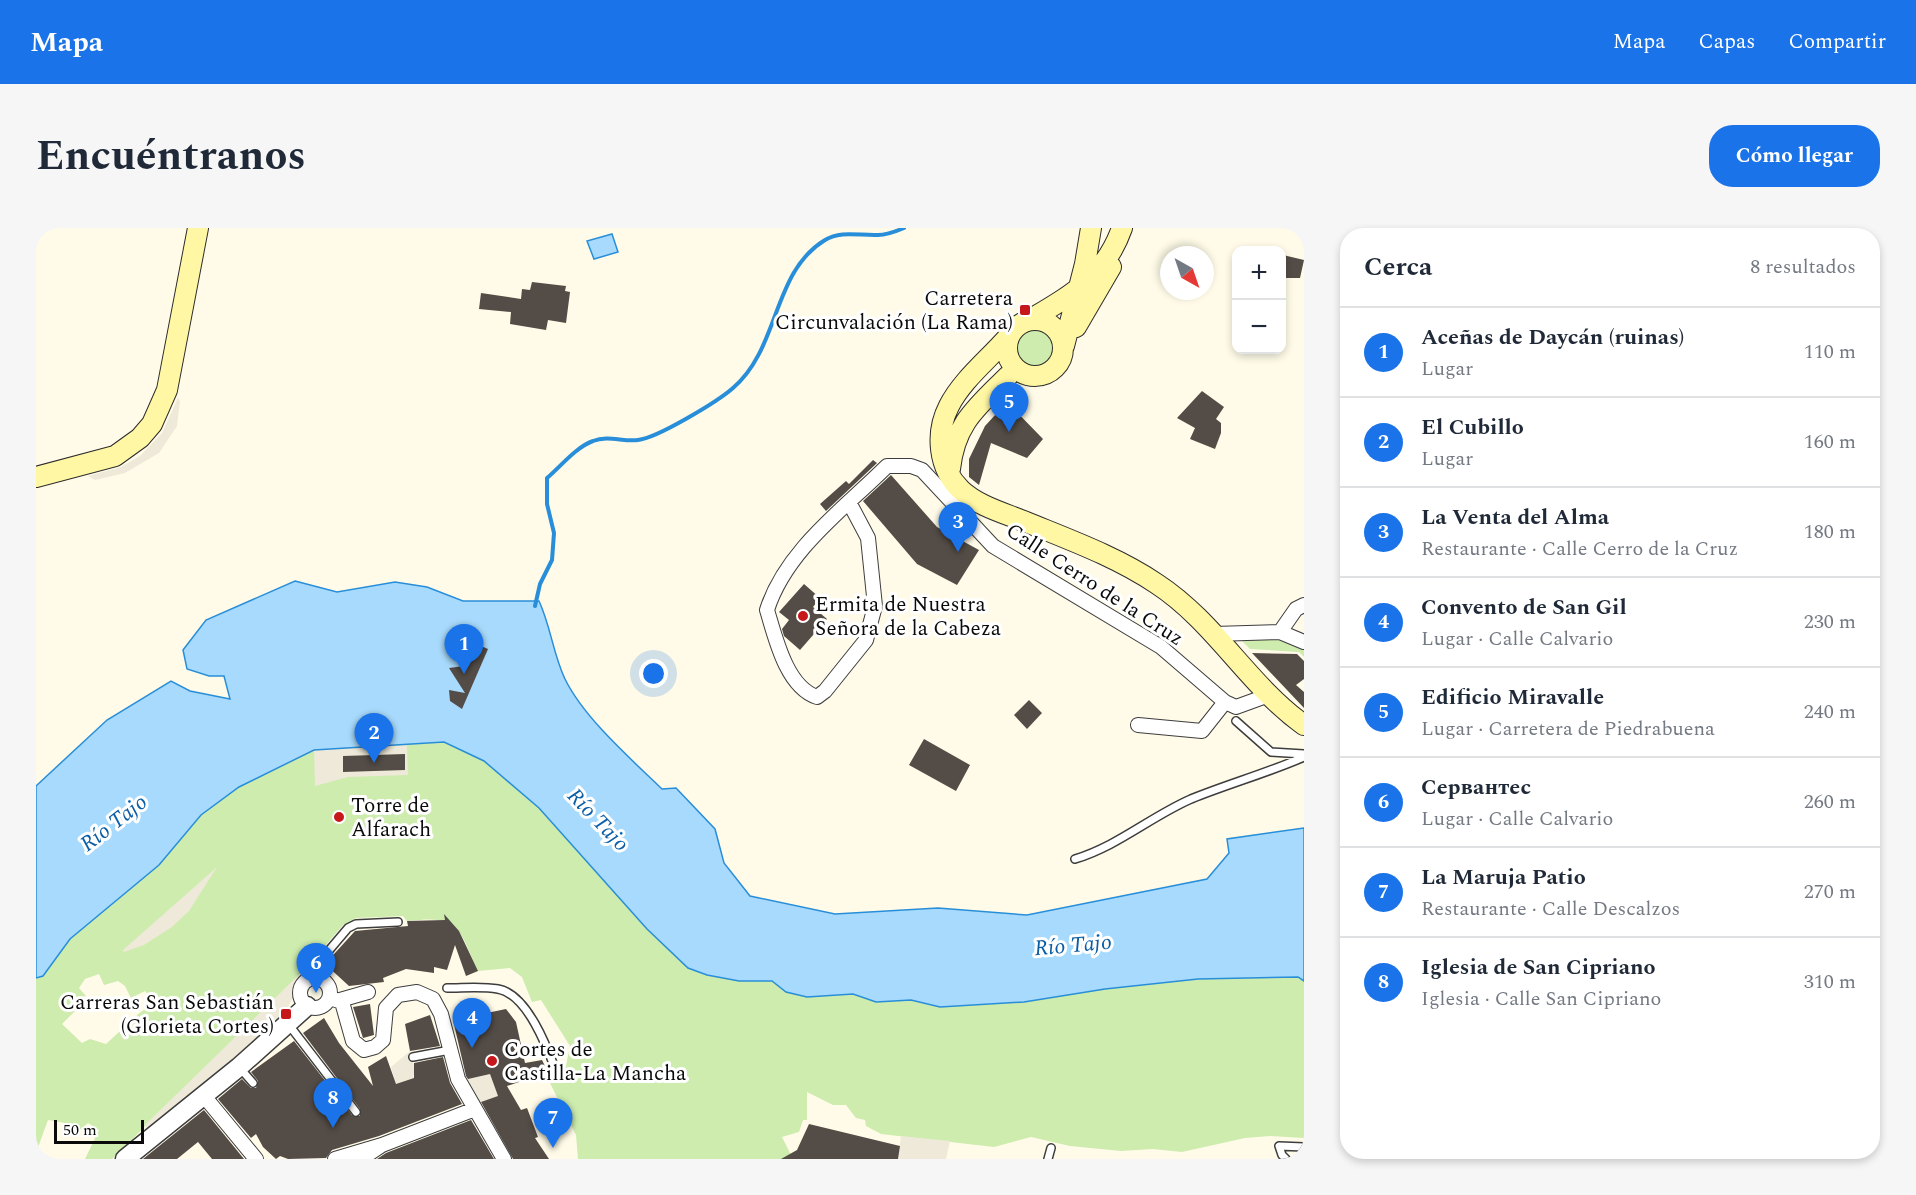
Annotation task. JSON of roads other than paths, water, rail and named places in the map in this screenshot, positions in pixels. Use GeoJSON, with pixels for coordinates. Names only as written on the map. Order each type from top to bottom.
{"type":"FeatureCollection","features":[{"type":"Feature","properties":{"kind":"main road"},"geometry":{"type":"LineString","coordinates":[[36,477],[114,456],[140,438],[152,424],[167,390],[198,228]]}},
{"type":"Feature","properties":{"kind":"main road"},"geometry":{"type":"LineString","coordinates":[[959,392],[993,377],[1032,376],[1048,373],[1060,362],[1090,235]]}},
{"type":"Feature","properties":{"kind":"main road"},"geometry":{"type":"LineString","coordinates":[[1031,319],[1035,310],[1071,279],[1090,235]]}},
{"type":"Feature","properties":{"kind":"main road"},"geometry":{"type":"LineString","coordinates":[[1119,236],[1102,268],[1079,289],[1031,319],[1017,325],[959,392],[948,408],[941,430],[941,454],[950,475],[964,492],[984,504],[1132,568],[1181,601],[1269,695],[1304,725]]}},
{"type":"Feature","properties":{"kind":"main road"},"geometry":{"type":"LineString","coordinates":[[1064,346],[1114,262],[1119,236]]}},
{"type":"Feature","properties":{"kind":"main road"},"geometry":{"type":"LineString","coordinates":[[1031,319],[1050,323],[1062,337],[1064,346]]}},
{"type":"Feature","properties":{"kind":"main road"},"geometry":{"type":"LineString","coordinates":[[1008,337],[1007,354],[1016,375]]}},
{"type":"Feature","properties":{"kind":"main road"},"geometry":{"type":"LineString","coordinates":[[950,475],[953,446],[969,415],[1016,375]]}},
{"type":"Feature","properties":{"kind":"street","name":"Calle Cerro de la Cruz"},"geometry":{"type":"LineString","coordinates":[[849,504],[887,466],[911,465],[922,470],[993,546],[1161,647],[1225,702]]}},
{"type":"Feature","properties":{"kind":"street"},"geometry":{"type":"LineString","coordinates":[[849,504],[868,538],[875,606],[866,640],[825,691],[817,697],[810,695],[790,672],[778,649],[767,610],[790,568],[824,523],[849,504]]}},
{"type":"Feature","properties":{"kind":"street"},"geometry":{"type":"LineString","coordinates":[[971,522],[984,504]]}},
{"type":"Feature","properties":{"kind":"street"},"geometry":{"type":"LineString","coordinates":[[1280,632],[1296,609],[1304,605]]}},
{"type":"Feature","properties":{"kind":"street"},"geometry":{"type":"LineString","coordinates":[[1214,634],[1280,632],[1304,642]]}},
{"type":"Feature","properties":{"kind":"street"},"geometry":{"type":"LineString","coordinates":[[1138,725],[1202,731],[1225,702],[1236,707],[1269,695]]}},
{"type":"Feature","properties":{"kind":"street"},"geometry":{"type":"LineString","coordinates":[[368,992],[335,999],[321,1008],[308,1006],[301,998],[301,988],[312,978],[321,979],[328,985],[335,999],[353,1041],[364,1050],[375,1047],[383,1040],[386,1008],[391,1001],[407,993],[424,994],[437,1005],[458,1079],[504,1159]]}},
{"type":"Feature","properties":{"kind":"street"},"geometry":{"type":"LineString","coordinates":[[125,1159],[239,1067],[308,1006]]}},
{"type":"Feature","properties":{"kind":"street"},"geometry":{"type":"LineString","coordinates":[[204,1096],[256,1159]]}},
{"type":"Feature","properties":{"kind":"street"},"geometry":{"type":"LineString","coordinates":[[335,1159],[382,1145],[475,1109]]}},
{"type":"Feature","properties":{"kind":"street"},"geometry":{"type":"LineString","coordinates":[[361,1159],[382,1145]]}},
{"type":"Feature","properties":{"kind":"lane"},"geometry":{"type":"LineString","coordinates":[[1236,721],[1271,752],[1304,756]]}},
{"type":"Feature","properties":{"kind":"lane"},"geometry":{"type":"LineString","coordinates":[[1075,859],[1100,851],[1190,800],[1264,775],[1304,756]]}},
{"type":"Feature","properties":{"kind":"lane"},"geometry":{"type":"LineString","coordinates":[[312,978],[314,968],[348,928],[356,924],[398,922]]}},
{"type":"Feature","properties":{"kind":"lane"},"geometry":{"type":"LineString","coordinates":[[447,988],[501,989],[526,1008],[543,1036],[556,1071]]}},
{"type":"Feature","properties":{"kind":"lane"},"geometry":{"type":"LineString","coordinates":[[289,1025],[356,1112]]}},
{"type":"Feature","properties":{"kind":"lane"},"geometry":{"type":"LineString","coordinates":[[413,1057],[450,1050]]}},
{"type":"Feature","properties":{"kind":"lane"},"geometry":{"type":"LineString","coordinates":[[239,1067],[253,1083]]}},
{"type":"Feature","properties":{"kind":"lane"},"geometry":{"type":"LineString","coordinates":[[1286,1159],[1279,1146],[1304,1147]]}},
{"type":"Feature","properties":{"kind":"lane"},"geometry":{"type":"LineString","coordinates":[[1048,1159],[1051,1149]]}},
{"type":"Feature","properties":{"kind":"water"},"geometry":{"type":"Polygon","coordinates":[[[612,234],[618,252],[594,259],[587,241],[612,234]]]}},
{"type":"Feature","properties":{"kind":"water","name":"Río Tajo"},"geometry":{"type":"Polygon","coordinates":[[[295,581],[337,592],[395,582],[427,587],[463,601],[539,601],[561,670],[573,694],[609,737],[662,789],[676,788],[715,829],[724,863],[750,896],[835,914],[938,908],[1027,915],[1207,879],[1229,853],[1227,839],[1304,828],[1304,981],[1298,977],[1198,979],[1105,989],[1024,1002],[940,1007],[911,1000],[876,1002],[853,994],[807,997],[786,992],[772,981],[739,981],[707,975],[688,968],[647,929],[539,808],[484,761],[444,742],[314,750],[239,787],[201,815],[159,865],[70,939],[43,976],[36,978],[36,786],[107,720],[171,681],[190,691],[230,699],[224,676],[209,676],[187,669],[183,650],[206,620],[295,581]]]}},
{"type":"Feature","properties":{"kind":"waterway"},"geometry":{"type":"LineString","coordinates":[[535,606],[540,584],[552,560],[554,533],[547,504],[547,478],[574,452],[593,441],[647,438],[687,418],[733,388],[748,371],[760,352],[795,271],[808,254],[825,240],[844,234],[884,234],[904,228]]}},
{"type":"Feature","properties":{"kind":"place","name":"Carretera Circunvalación (La Rama)"},"geometry":{"type":"Point","coordinates":[1025,310]}},
{"type":"Feature","properties":{"kind":"place","name":"Edificio Miravalle"},"geometry":{"type":"Point","coordinates":[1009,432]}},
{"type":"Feature","properties":{"kind":"place","name":"La Venta del Alma"},"geometry":{"type":"Point","coordinates":[958,552]}},
{"type":"Feature","properties":{"kind":"place","name":"Ermita de Nuestra Señora de la Cabeza"},"geometry":{"type":"Point","coordinates":[803,616]}},
{"type":"Feature","properties":{"kind":"place","name":"Aceñas de Daycán (ruinas)"},"geometry":{"type":"Point","coordinates":[464,674]}},
{"type":"Feature","properties":{"kind":"place","name":"El Cubillo"},"geometry":{"type":"Point","coordinates":[374,763]}},
{"type":"Feature","properties":{"kind":"place","name":"Torre de Alfarach"},"geometry":{"type":"Point","coordinates":[339,817]}},
{"type":"Feature","properties":{"kind":"place","name":"Сервантес"},"geometry":{"type":"Point","coordinates":[316,993]}},
{"type":"Feature","properties":{"kind":"place","name":"Carreras San Sebastián (Glorieta Cortes)"},"geometry":{"type":"Point","coordinates":[286,1014]}},
{"type":"Feature","properties":{"kind":"place","name":"Convento de San Gil"},"geometry":{"type":"Point","coordinates":[472,1048]}},
{"type":"Feature","properties":{"kind":"place","name":"Cortes de Castilla-La Mancha"},"geometry":{"type":"Point","coordinates":[492,1061]}},
{"type":"Feature","properties":{"kind":"place","name":"Iglesia de San Cipriano"},"geometry":{"type":"Point","coordinates":[333,1128]}},
{"type":"Feature","properties":{"kind":"place","name":"La Maruja Patio"},"geometry":{"type":"Point","coordinates":[553,1148]}}]}
